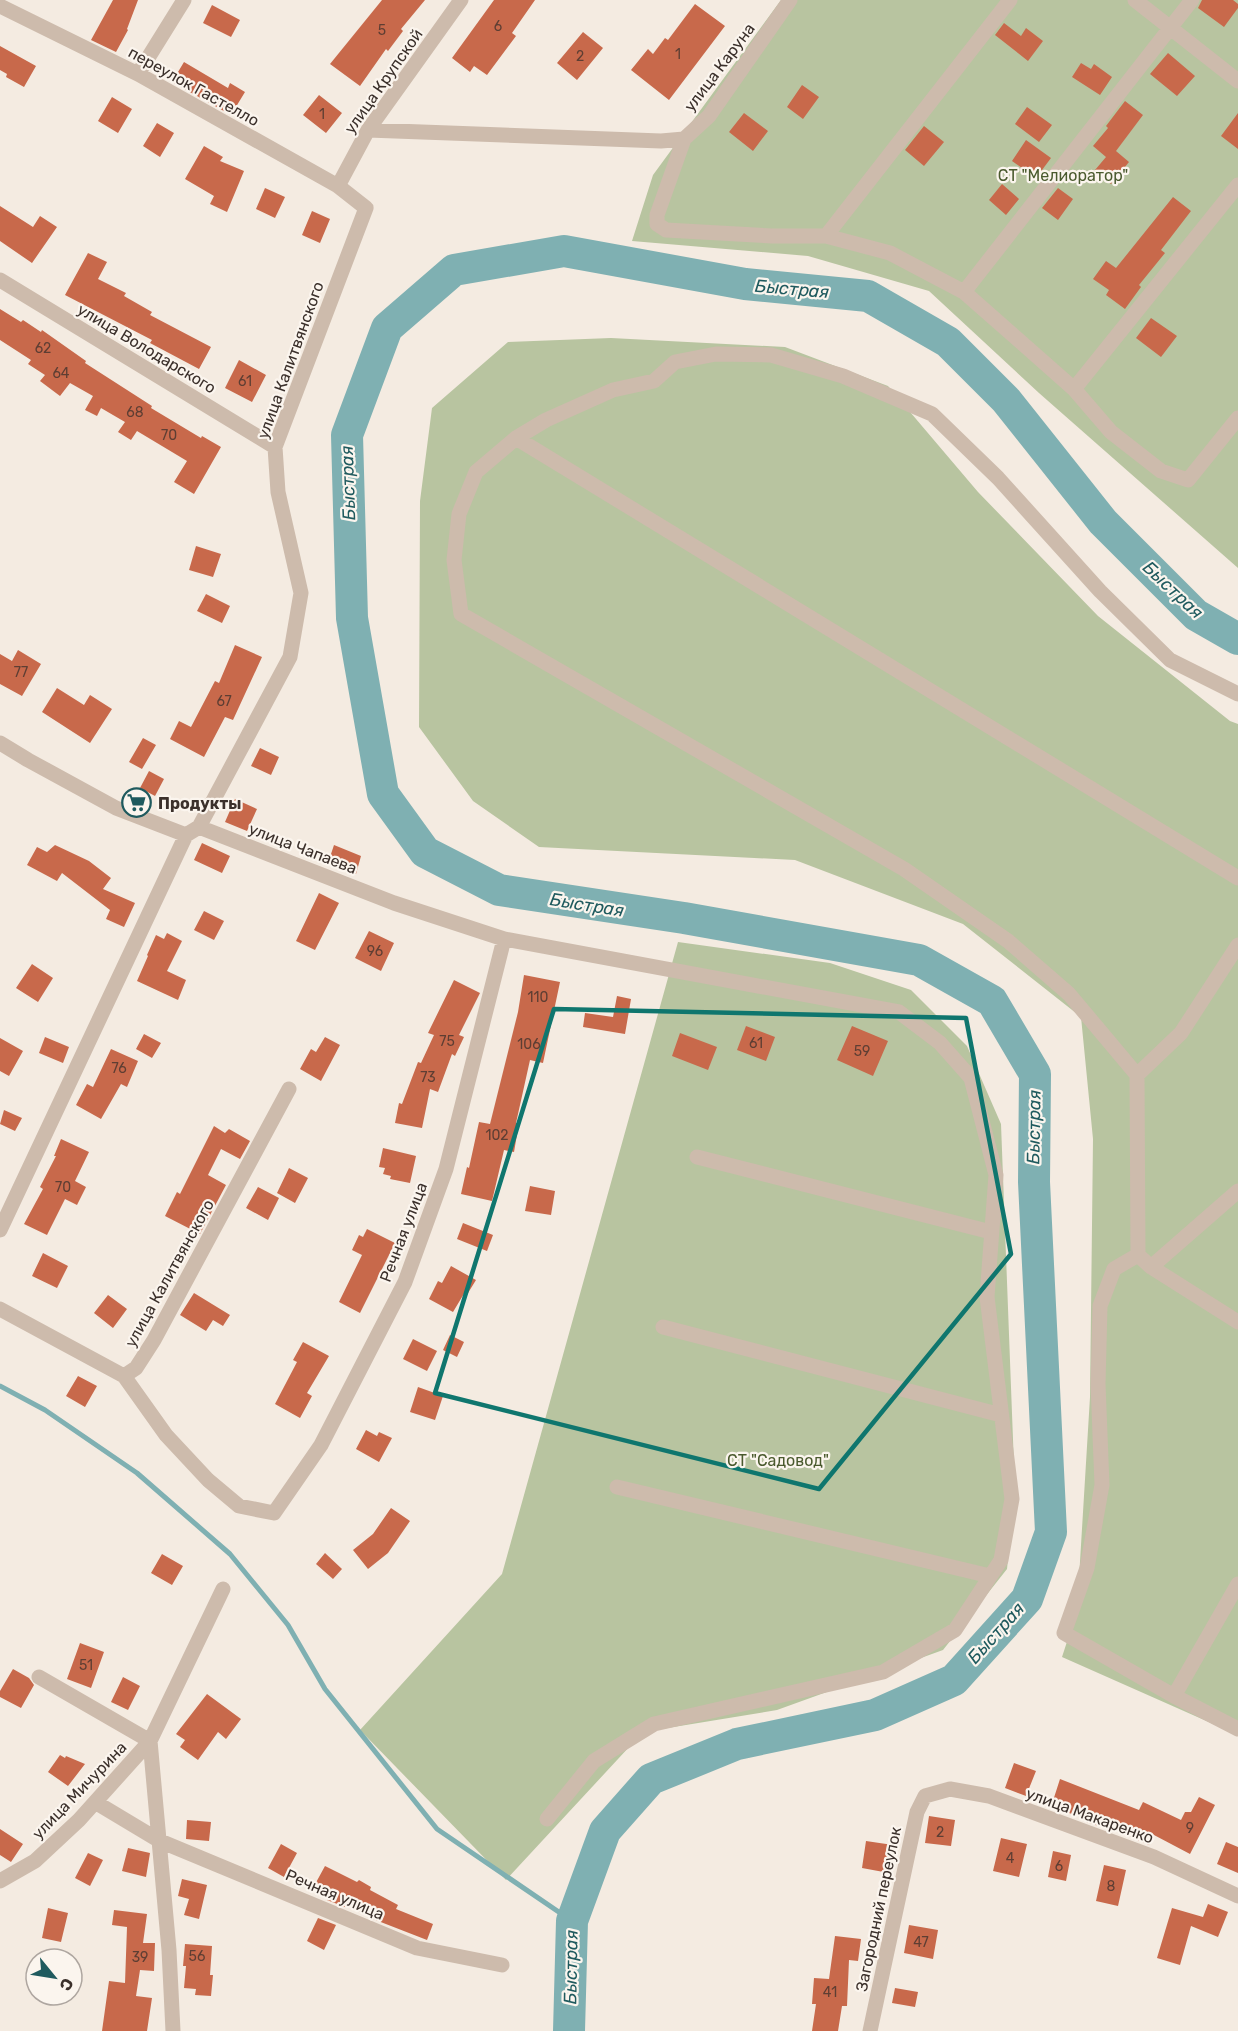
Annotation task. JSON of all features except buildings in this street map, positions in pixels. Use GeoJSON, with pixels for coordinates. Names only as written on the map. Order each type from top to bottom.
{"type":"FeatureCollection","features":[{"type":"Feature","properties":{"kind":"street"},"geometry":{"type":"LineString","coordinates":[[138,74],[184,0]]}},
{"type":"Feature","properties":{"kind":"street","name":"улица Крупской"},"geometry":{"type":"LineString","coordinates":[[338,186],[368,130],[461,0]]}},
{"type":"Feature","properties":{"kind":"street","name":"улица Каруна"},"geometry":{"type":"LineString","coordinates":[[790,0],[709,116],[684,139],[657,215],[657,224],[666,230],[772,236],[826,236]]}},
{"type":"Feature","properties":{"kind":"street"},"geometry":{"type":"LineString","coordinates":[[1010,0],[826,236],[890,253],[964,292],[1074,389],[1112,432],[1161,471],[1188,480],[1238,418]]}},
{"type":"Feature","properties":{"kind":"street"},"geometry":{"type":"LineString","coordinates":[[1135,0],[1238,81]]}},
{"type":"Feature","properties":{"kind":"street"},"geometry":{"type":"LineString","coordinates":[[964,292],[1192,0]]}},
{"type":"Feature","properties":{"kind":"street","name":"переулок Гастелло"},"geometry":{"type":"LineString","coordinates":[[0,6],[138,74],[338,186],[366,208]]}},
{"type":"Feature","properties":{"kind":"street"},"geometry":{"type":"LineString","coordinates":[[368,130],[661,141],[684,139]]}},
{"type":"Feature","properties":{"kind":"street"},"geometry":{"type":"LineString","coordinates":[[1074,389],[1238,184]]}},
{"type":"Feature","properties":{"kind":"street","name":"улица Калитвянского"},"geometry":{"type":"LineString","coordinates":[[0,1230],[192,831],[291,657],[301,593],[278,492],[275,447],[366,208]]}},
{"type":"Feature","properties":{"kind":"street","name":"улица Володарского"},"geometry":{"type":"LineString","coordinates":[[0,280],[275,447]]}},
{"type":"Feature","properties":{"kind":"street"},"geometry":{"type":"LineString","coordinates":[[1236,1318],[1150,1267],[1138,1255],[1137,1075],[1069,994],[1008,941],[904,869],[461,614],[454,560],[459,514],[476,472],[516,438],[546,420],[614,390],[654,381],[675,362],[717,354],[771,355],[843,376],[932,414],[998,478],[1100,591],[1170,660],[1238,694]]}},
{"type":"Feature","properties":{"kind":"street"},"geometry":{"type":"LineString","coordinates":[[516,438],[1238,878]]}},
{"type":"Feature","properties":{"kind":"street","name":"улица Чапаева"},"geometry":{"type":"LineString","coordinates":[[0,742],[116,808],[192,831],[394,903],[504,939],[900,1012],[940,1043],[971,1078],[996,1175],[987,1297],[1012,1499],[1001,1560],[955,1630],[882,1672],[654,1724],[594,1761],[548,1819]]}},
{"type":"Feature","properties":{"kind":"street","name":"Речная улица"},"geometry":{"type":"LineString","coordinates":[[124,1376],[166,1435],[208,1480],[239,1506],[274,1513],[321,1445],[405,1282],[446,1169],[504,939]]}},
{"type":"Feature","properties":{"kind":"street"},"geometry":{"type":"LineString","coordinates":[[1137,1075],[1181,1033],[1238,945]]}},
{"type":"Feature","properties":{"kind":"street","name":"улица Калитвянского"},"geometry":{"type":"LineString","coordinates":[[124,1376],[136,1368],[154,1340],[289,1089]]}},
{"type":"Feature","properties":{"kind":"street"},"geometry":{"type":"LineString","coordinates":[[697,1157],[991,1232]]}},
{"type":"Feature","properties":{"kind":"street"},"geometry":{"type":"LineString","coordinates":[[1150,1267],[1238,1191]]}},
{"type":"Feature","properties":{"kind":"street"},"geometry":{"type":"LineString","coordinates":[[1138,1255],[1114,1269],[1100,1306],[1098,1384],[1102,1485],[1087,1569],[1064,1633],[1174,1696],[1238,1729]]}},
{"type":"Feature","properties":{"kind":"street"},"geometry":{"type":"LineString","coordinates":[[0,1309],[124,1376]]}},
{"type":"Feature","properties":{"kind":"street"},"geometry":{"type":"LineString","coordinates":[[663,1327],[1001,1415]]}},
{"type":"Feature","properties":{"kind":"street"},"geometry":{"type":"LineString","coordinates":[[617,1487],[990,1576]]}},
{"type":"Feature","properties":{"kind":"street"},"geometry":{"type":"LineString","coordinates":[[1174,1696],[1238,1584]]}},
{"type":"Feature","properties":{"kind":"street"},"geometry":{"type":"LineString","coordinates":[[173,2031],[169,1950],[150,1741],[223,1589]]}},
{"type":"Feature","properties":{"kind":"street"},"geometry":{"type":"LineString","coordinates":[[39,1677],[150,1741]]}},
{"type":"Feature","properties":{"kind":"street","name":"улица Мичурина"},"geometry":{"type":"LineString","coordinates":[[0,1881],[35,1862],[95,1802],[150,1741]]}},
{"type":"Feature","properties":{"kind":"street","name":"улица Макаренко"},"geometry":{"type":"LineString","coordinates":[[925,1796],[950,1789],[989,1796],[1154,1857],[1238,1896]]}},
{"type":"Feature","properties":{"kind":"street","name":"Загородний переулок"},"geometry":{"type":"LineString","coordinates":[[870,2031],[916,1812],[925,1796]]}},
{"type":"Feature","properties":{"kind":"street","name":"Речная улица"},"geometry":{"type":"LineString","coordinates":[[95,1802],[159,1841],[417,1948],[502,1965]]}},
{"type":"Feature","properties":{"kind":"highlighted area"},"geometry":{"type":"Polygon","coordinates":[[[554,1009],[966,1018],[1011,1254],[819,1489],[435,1393],[554,1009]]]}},
{"type":"Feature","properties":{"kind":"green space","name":"СТ \"Мелиоратор\""},"geometry":{"type":"Polygon","coordinates":[[[781,0],[1238,0],[1238,568],[1039,393],[929,291],[808,256],[632,241],[653,175],[781,0]]]}},
{"type":"Feature","properties":{"kind":"green space"},"geometry":{"type":"Polygon","coordinates":[[[611,338],[785,347],[888,386],[978,492],[1098,616],[1230,721],[1238,724],[1238,1735],[1062,1657],[1077,1611],[1090,1397],[1093,1139],[1081,1017],[963,924],[795,860],[539,847],[473,801],[419,727],[420,501],[432,408],[508,342],[611,338]]]}},
{"type":"Feature","properties":{"kind":"green space","name":"СТ \"Садовод\""},"geometry":{"type":"Polygon","coordinates":[[[678,942],[830,963],[911,990],[967,1046],[1001,1124],[1015,1492],[1007,1569],[943,1650],[777,1710],[643,1732],[506,1880],[360,1730],[502,1574],[678,942]]]}},
{"type":"Feature","properties":{"kind":"waterway","name":"Быстрая"},"geometry":{"type":"LineString","coordinates":[[569,2031],[572,1921],[605,1831],[651,1779],[737,1744],[875,1715],[954,1680],[1027,1599],[1051,1532],[1034,1182],[1035,1074],[992,1001],[919,960],[684,918],[499,890],[425,852],[383,794],[352,618],[347,435],[387,328],[454,270],[564,251],[745,284],[868,296],[948,342],[1006,400],[1103,522],[1196,615],[1238,639]]}},
{"type":"Feature","properties":{"kind":"waterway"},"geometry":{"type":"LineString","coordinates":[[0,1386],[45,1410],[137,1473],[230,1554],[288,1625],[325,1689],[437,1829],[572,1921]]}},
{"type":"Feature","properties":{"kind":"place","name":"Продукты"},"geometry":{"type":"Point","coordinates":[137,803]}}]}
